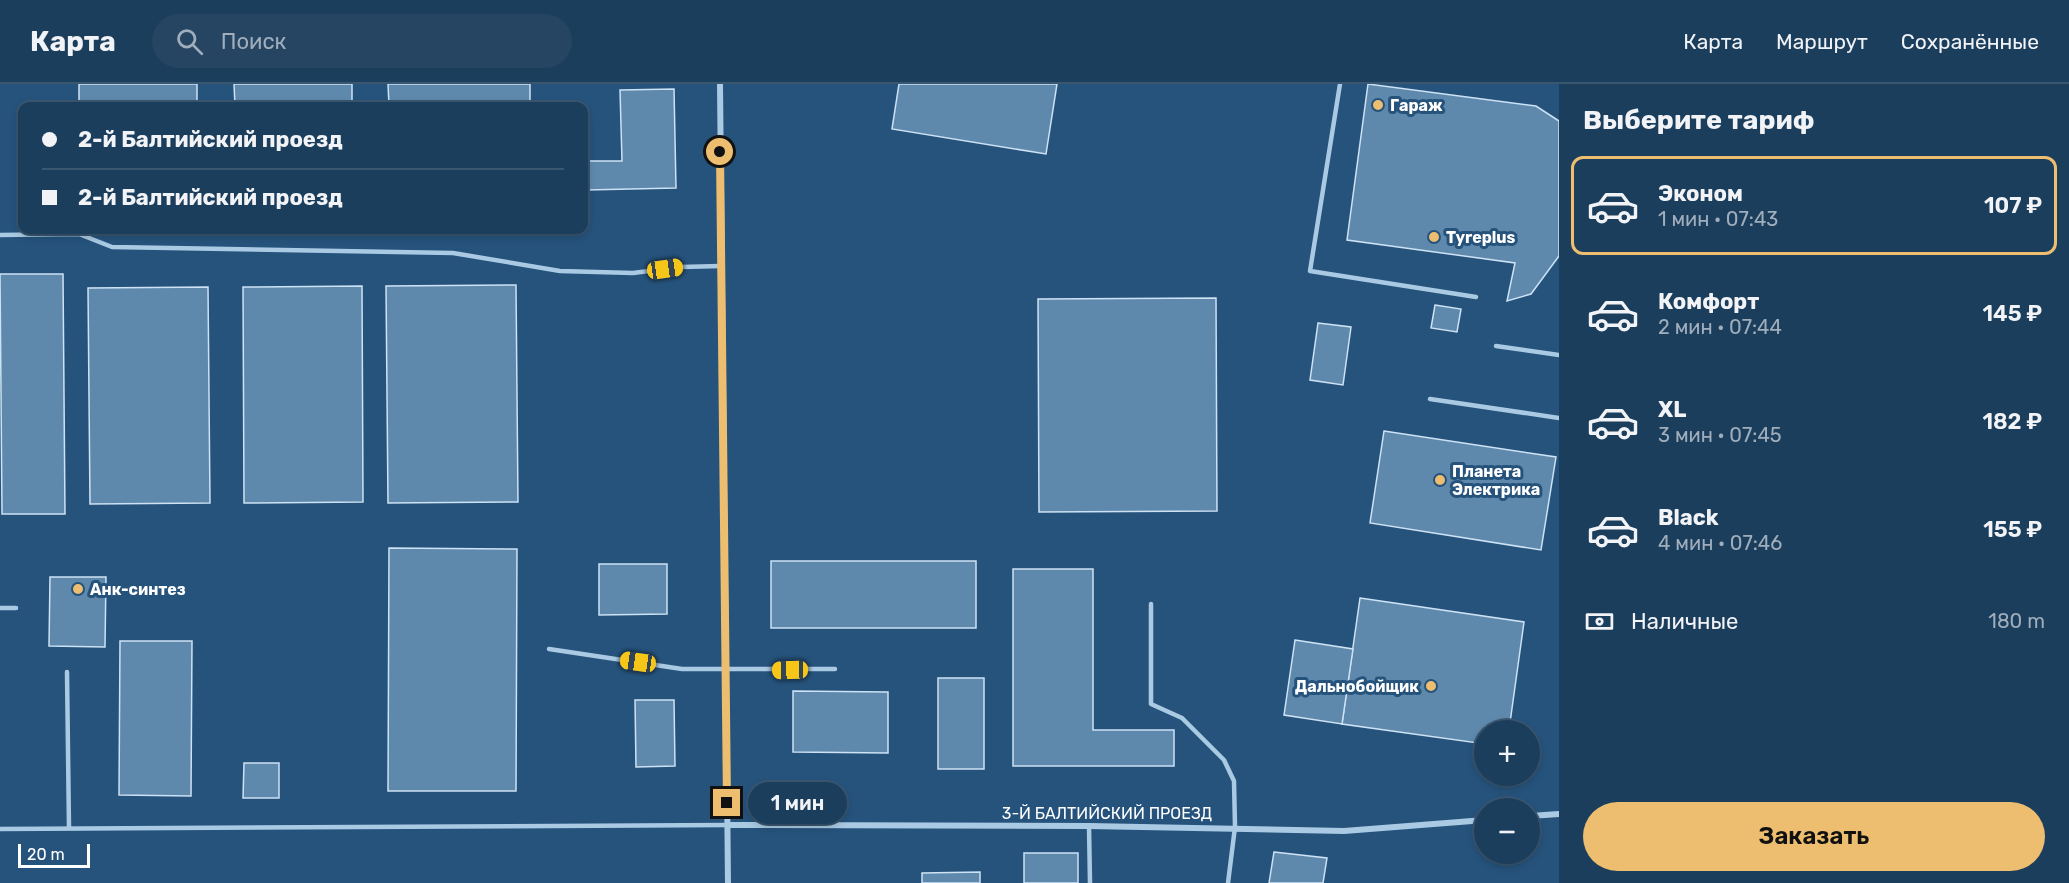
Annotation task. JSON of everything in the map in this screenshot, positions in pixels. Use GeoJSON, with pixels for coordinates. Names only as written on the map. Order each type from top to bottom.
{"type":"FeatureCollection","features":[{"type":"Feature","properties":{"kind":"street"},"geometry":{"type":"LineString","coordinates":[[720,84],[728,883]]}},
{"type":"Feature","properties":{"kind":"street"},"geometry":{"type":"LineString","coordinates":[[1540,815],[1559,814]]}},
{"type":"Feature","properties":{"kind":"street","name":"3-Й БАЛТИЙСКИЙ ПРОЕЗД"},"geometry":{"type":"LineString","coordinates":[[728,825],[1235,827],[1344,831],[1474,821]]}},
{"type":"Feature","properties":{"kind":"lane"},"geometry":{"type":"LineString","coordinates":[[1340,84],[1310,271],[1476,297]]}},
{"type":"Feature","properties":{"kind":"lane"},"geometry":{"type":"LineString","coordinates":[[0,235],[79,234],[112,247],[453,253],[561,271],[633,273],[681,267],[722,266]]}},
{"type":"Feature","properties":{"kind":"lane"},"geometry":{"type":"LineString","coordinates":[[1496,346],[1559,355]]}},
{"type":"Feature","properties":{"kind":"lane"},"geometry":{"type":"LineString","coordinates":[[1430,399],[1559,418]]}},
{"type":"Feature","properties":{"kind":"lane"},"geometry":{"type":"LineString","coordinates":[[1151,604],[1151,704],[1182,718],[1224,760],[1234,781],[1235,827],[1228,883]]}},
{"type":"Feature","properties":{"kind":"lane"},"geometry":{"type":"LineString","coordinates":[[0,608],[16,608]]}},
{"type":"Feature","properties":{"kind":"lane"},"geometry":{"type":"LineString","coordinates":[[549,649],[682,669],[835,669]]}},
{"type":"Feature","properties":{"kind":"lane"},"geometry":{"type":"LineString","coordinates":[[67,672],[69,828]]}},
{"type":"Feature","properties":{"kind":"lane"},"geometry":{"type":"LineString","coordinates":[[0,829],[728,825]]}},
{"type":"Feature","properties":{"kind":"lane"},"geometry":{"type":"LineString","coordinates":[[1089,826],[1090,883]]}},
{"type":"Feature","properties":{"kind":"building"},"geometry":{"type":"Polygon","coordinates":[[[79,84],[197,84],[197,102],[79,102],[79,84]]]}},
{"type":"Feature","properties":{"kind":"building"},"geometry":{"type":"Polygon","coordinates":[[[234,84],[352,84],[352,102],[235,102],[234,84]]]}},
{"type":"Feature","properties":{"kind":"building"},"geometry":{"type":"Polygon","coordinates":[[[388,84],[530,84],[530,102],[389,102],[388,84]]]}},
{"type":"Feature","properties":{"kind":"building"},"geometry":{"type":"Polygon","coordinates":[[[899,84],[1057,84],[1046,154],[892,129],[899,84]]]}},
{"type":"Feature","properties":{"kind":"building","name":"Гараж"},"geometry":{"type":"Polygon","coordinates":[[[1368,84],[1536,106],[1559,121],[1559,256],[1531,294],[1507,301],[1515,263],[1347,240],[1368,84]]]}},
{"type":"Feature","properties":{"kind":"building"},"geometry":{"type":"Polygon","coordinates":[[[674,89],[676,188],[588,190],[588,161],[622,161],[620,90],[674,89]]]}},
{"type":"Feature","properties":{"kind":"building"},"geometry":{"type":"Polygon","coordinates":[[[0,274],[63,274],[65,514],[2,514],[0,274]]]}},
{"type":"Feature","properties":{"kind":"building"},"geometry":{"type":"Polygon","coordinates":[[[516,285],[518,502],[388,503],[386,286],[516,285]]]}},
{"type":"Feature","properties":{"kind":"building"},"geometry":{"type":"Polygon","coordinates":[[[362,286],[363,502],[244,503],[243,287],[362,286]]]}},
{"type":"Feature","properties":{"kind":"building"},"geometry":{"type":"Polygon","coordinates":[[[208,287],[210,503],[90,504],[88,288],[208,287]]]}},
{"type":"Feature","properties":{"kind":"building"},"geometry":{"type":"Polygon","coordinates":[[[1216,298],[1217,511],[1039,512],[1038,299],[1216,298]]]}},
{"type":"Feature","properties":{"kind":"building"},"geometry":{"type":"Polygon","coordinates":[[[1435,305],[1461,309],[1457,332],[1431,328],[1435,305]]]}},
{"type":"Feature","properties":{"kind":"building"},"geometry":{"type":"Polygon","coordinates":[[[1318,323],[1351,327],[1343,385],[1310,380],[1318,323]]]}},
{"type":"Feature","properties":{"kind":"building"},"geometry":{"type":"Polygon","coordinates":[[[1384,431],[1556,457],[1541,550],[1370,523],[1384,431]]]}},
{"type":"Feature","properties":{"kind":"building"},"geometry":{"type":"Polygon","coordinates":[[[389,548],[517,549],[516,791],[388,791],[389,548]]]}},
{"type":"Feature","properties":{"kind":"building"},"geometry":{"type":"Polygon","coordinates":[[[771,561],[976,561],[976,628],[771,628],[771,561]]]}},
{"type":"Feature","properties":{"kind":"building"},"geometry":{"type":"Polygon","coordinates":[[[599,564],[667,564],[667,614],[599,615],[599,564]]]}},
{"type":"Feature","properties":{"kind":"building"},"geometry":{"type":"Polygon","coordinates":[[[1013,569],[1093,569],[1093,730],[1174,730],[1174,766],[1013,766],[1013,569]]]}},
{"type":"Feature","properties":{"kind":"building"},"geometry":{"type":"Polygon","coordinates":[[[50,577],[106,577],[105,647],[49,646],[50,577]]]}},
{"type":"Feature","properties":{"kind":"building","name":"Дальнобойщик"},"geometry":{"type":"Polygon","coordinates":[[[1360,598],[1524,622],[1510,720],[1474,720],[1474,742],[1342,724],[1360,598]]]}},
{"type":"Feature","properties":{"kind":"building"},"geometry":{"type":"Polygon","coordinates":[[[1295,640],[1353,649],[1342,724],[1284,715],[1295,640]]]}},
{"type":"Feature","properties":{"kind":"building"},"geometry":{"type":"Polygon","coordinates":[[[120,641],[192,641],[191,796],[119,795],[120,641]]]}},
{"type":"Feature","properties":{"kind":"building"},"geometry":{"type":"Polygon","coordinates":[[[938,678],[984,678],[984,769],[938,769],[938,678]]]}},
{"type":"Feature","properties":{"kind":"building"},"geometry":{"type":"Polygon","coordinates":[[[793,691],[888,692],[888,753],[793,752],[793,691]]]}},
{"type":"Feature","properties":{"kind":"building"},"geometry":{"type":"Polygon","coordinates":[[[635,700],[674,700],[675,766],[636,767],[635,700]]]}},
{"type":"Feature","properties":{"kind":"building"},"geometry":{"type":"Polygon","coordinates":[[[244,763],[279,763],[279,798],[243,798],[244,763]]]}},
{"type":"Feature","properties":{"kind":"building"},"geometry":{"type":"Polygon","coordinates":[[[1274,852],[1327,858],[1323,883],[1269,883],[1274,852]]]}},
{"type":"Feature","properties":{"kind":"building"},"geometry":{"type":"Polygon","coordinates":[[[1024,853],[1078,853],[1078,883],[1024,883],[1024,853]]]}},
{"type":"Feature","properties":{"kind":"building"},"geometry":{"type":"Polygon","coordinates":[[[980,872],[980,883],[922,883],[922,873],[980,872]]]}},
{"type":"Feature","properties":{"kind":"place","name":"Гараж"},"geometry":{"type":"Point","coordinates":[1378,105]}},
{"type":"Feature","properties":{"kind":"place","name":"Tyreplus"},"geometry":{"type":"Point","coordinates":[1434,237]}},
{"type":"Feature","properties":{"kind":"place","name":"Планета Электрика"},"geometry":{"type":"Point","coordinates":[1440,480]}},
{"type":"Feature","properties":{"kind":"place","name":"Анк-синтез"},"geometry":{"type":"Point","coordinates":[78,589]}},
{"type":"Feature","properties":{"kind":"place","name":"Дальнобойщик"},"geometry":{"type":"Point","coordinates":[1431,686]}},
{"type":"Feature","properties":{"kind":"route"},"geometry":{"type":"LineString","coordinates":[[720,152],[727,803]]}}]}
